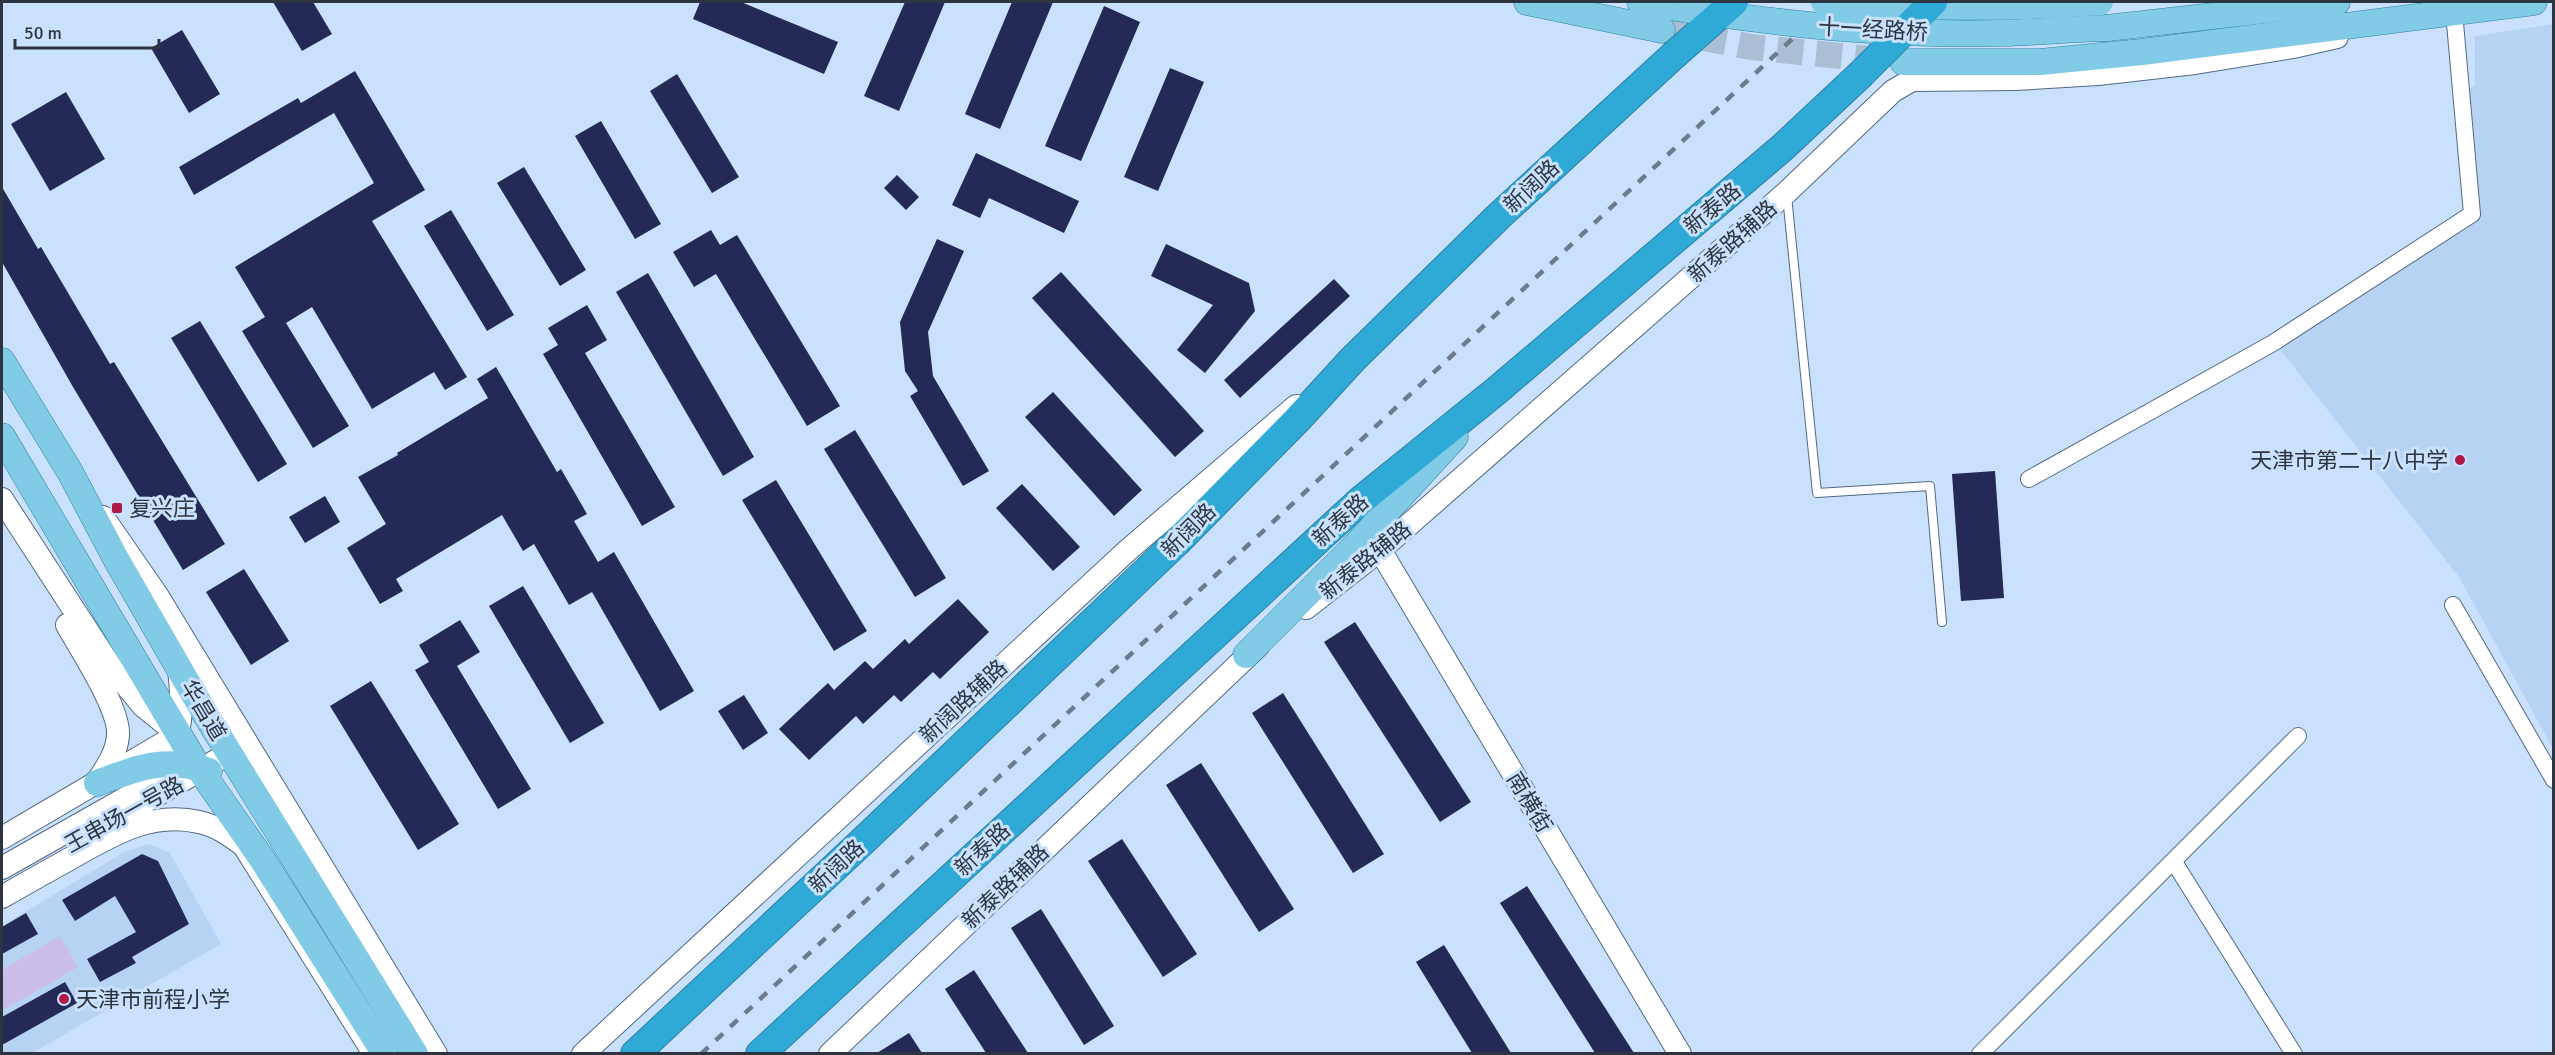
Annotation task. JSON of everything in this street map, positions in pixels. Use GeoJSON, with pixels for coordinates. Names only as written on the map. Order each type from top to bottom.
{"type":"FeatureCollection","features":[{"type":"Feature","properties":{"kind":"highway","name":"新阔路"},"geometry":{"type":"LineString","coordinates":[[635,1053],[864,840],[1177,542],[1298,420],[1353,359],[1499,216],[1668,43],[1734,2]]}},
{"type":"Feature","properties":{"kind":"highway","name":"新泰路"},"geometry":{"type":"LineString","coordinates":[[760,1053],[1360,501],[1495,392],[1782,148],[1933,2]]}},
{"type":"Feature","properties":{"kind":"main road"},"geometry":{"type":"LineString","coordinates":[[1527,2],[1668,43]]}},
{"type":"Feature","properties":{"kind":"main road","name":"十一经路桥"},"geometry":{"type":"LineString","coordinates":[[1640,2],[1784,24],[1862,30],[2001,33],[2107,28],[2337,2]]}},
{"type":"Feature","properties":{"kind":"main road"},"geometry":{"type":"LineString","coordinates":[[1824,2],[1957,8],[2024,8],[2100,2]]}},
{"type":"Feature","properties":{"kind":"main road"},"geometry":{"type":"LineString","coordinates":[[1908,71],[2142,52],[2423,9],[2454,12],[2534,2]]}},
{"type":"Feature","properties":{"kind":"main road","name":"华昌道"},"geometry":{"type":"LineString","coordinates":[[2,361],[70,472],[116,559],[178,667],[215,711],[238,749],[261,806],[415,1053]]}},
{"type":"Feature","properties":{"kind":"main road"},"geometry":{"type":"LineString","coordinates":[[1246,656],[1355,546],[1495,392]]}},
{"type":"Feature","properties":{"kind":"main road","name":"华昌道"},"geometry":{"type":"LineString","coordinates":[[2,436],[159,698],[178,734],[262,859],[385,1053]]}},
{"type":"Feature","properties":{"kind":"main road"},"geometry":{"type":"LineString","coordinates":[[97,783],[138,768],[163,763],[201,769],[228,780],[261,806]]}},
{"type":"Feature","properties":{"kind":"street"},"geometry":{"type":"LineString","coordinates":[[2030,479],[2273,343],[2472,214],[2454,12]]}},
{"type":"Feature","properties":{"kind":"street","name":"新泰路辅路"},"geometry":{"type":"LineString","coordinates":[[830,1053],[1246,656],[1380,549],[1787,192],[1893,91],[1908,71]]}},
{"type":"Feature","properties":{"kind":"street","name":"新阔路辅路"},"geometry":{"type":"LineString","coordinates":[[583,1053],[1128,550],[1256,438],[1353,359]]}},
{"type":"Feature","properties":{"kind":"street"},"geometry":{"type":"LineString","coordinates":[[70,472],[129,553],[215,711]]}},
{"type":"Feature","properties":{"kind":"street","name":"华昌道"},"geometry":{"type":"LineString","coordinates":[[2,499],[111,667],[143,706],[178,734]]}},
{"type":"Feature","properties":{"kind":"street","name":"南横街"},"geometry":{"type":"LineString","coordinates":[[1380,549],[1680,1053]]}},
{"type":"Feature","properties":{"kind":"street"},"geometry":{"type":"LineString","coordinates":[[37,556],[66,622],[115,716],[118,728],[116,747],[97,783]]}},
{"type":"Feature","properties":{"kind":"street"},"geometry":{"type":"LineString","coordinates":[[2453,605],[2553,780]]}},
{"type":"Feature","properties":{"kind":"street"},"geometry":{"type":"LineString","coordinates":[[2,868],[133,794],[148,783],[163,763],[178,734],[182,717],[178,667]]}},
{"type":"Feature","properties":{"kind":"street","name":"王串场一号路"},"geometry":{"type":"LineString","coordinates":[[2,838],[215,711]]}},
{"type":"Feature","properties":{"kind":"street"},"geometry":{"type":"LineString","coordinates":[[1980,1053],[2298,736]]}},
{"type":"Feature","properties":{"kind":"street"},"geometry":{"type":"LineString","coordinates":[[238,749],[436,1053]]}},
{"type":"Feature","properties":{"kind":"street","name":"王串场一号路"},"geometry":{"type":"LineString","coordinates":[[2,883],[238,749]]}},
{"type":"Feature","properties":{"kind":"street"},"geometry":{"type":"LineString","coordinates":[[2,897],[118,831],[135,825],[182,819],[209,825],[262,859]]}},
{"type":"Feature","properties":{"kind":"street"},"geometry":{"type":"LineString","coordinates":[[2174,862],[2294,1053]]}},
{"type":"Feature","properties":{"kind":"lane"},"geometry":{"type":"LineString","coordinates":[[1787,192],[1817,493],[1930,486],[1942,622]]}},
{"type":"Feature","properties":{"kind":"lane"},"geometry":{"type":"LineString","coordinates":[[201,769],[241,858],[366,1053]]}},
{"type":"Feature","properties":{"kind":"shaded area","name":"天津市第二十八中学"},"geometry":{"type":"Polygon","coordinates":[[[2553,24],[2553,749],[2459,577],[2275,343],[2477,216],[2461,94],[2475,85],[2475,36],[2553,24]]]}},
{"type":"Feature","properties":{"kind":"shaded area","name":"天津市前程小学"},"geometry":{"type":"Polygon","coordinates":[[[149,844],[170,853],[221,944],[32,1053],[2,1054],[2,926],[124,852],[149,844]]]}},
{"type":"Feature","properties":{"kind":"shaded area"},"geometry":{"type":"Polygon","coordinates":[[[60,936],[78,967],[2,1011],[2,970],[60,936]]]}},
{"type":"Feature","properties":{"kind":"building"},"geometry":{"type":"Polygon","coordinates":[[[273,2],[313,2],[332,34],[302,51],[273,2]]]}},
{"type":"Feature","properties":{"kind":"building"},"geometry":{"type":"Polygon","coordinates":[[[700,2],[741,2],[838,42],[824,74],[693,19],[700,2]]]}},
{"type":"Feature","properties":{"kind":"building"},"geometry":{"type":"Polygon","coordinates":[[[905,2],[945,2],[899,111],[864,96],[905,2]]]}},
{"type":"Feature","properties":{"kind":"building"},"geometry":{"type":"Polygon","coordinates":[[[1012,2],[1053,2],[1000,129],[965,114],[1012,2]]]}},
{"type":"Feature","properties":{"kind":"building"},"geometry":{"type":"Polygon","coordinates":[[[1104,6],[1140,22],[1081,161],[1045,146],[1104,6]]]}},
{"type":"Feature","properties":{"kind":"building"},"geometry":{"type":"Polygon","coordinates":[[[182,30],[220,94],[189,113],[151,48],[182,30]]]}},
{"type":"Feature","properties":{"kind":"building"},"geometry":{"type":"Polygon","coordinates":[[[1170,68],[1204,82],[1158,191],[1124,177],[1170,68]]]}},
{"type":"Feature","properties":{"kind":"building"},"geometry":{"type":"Polygon","coordinates":[[[355,71],[425,190],[372,221],[467,377],[445,390],[434,372],[372,409],[312,307],[286,323],[349,426],[313,448],[242,331],[265,317],[235,267],[374,183],[334,113],[194,195],[179,167],[298,98],[301,103],[355,71]]]}},
{"type":"Feature","properties":{"kind":"building"},"geometry":{"type":"Polygon","coordinates":[[[677,74],[739,177],[712,193],[650,91],[677,74]]]}},
{"type":"Feature","properties":{"kind":"building"},"geometry":{"type":"Polygon","coordinates":[[[66,92],[105,159],[50,191],[11,124],[66,92]]]}},
{"type":"Feature","properties":{"kind":"building"},"geometry":{"type":"Polygon","coordinates":[[[601,121],[661,224],[635,239],[575,136],[601,121]]]}},
{"type":"Feature","properties":{"kind":"building"},"geometry":{"type":"Polygon","coordinates":[[[976,153],[1079,201],[1064,233],[989,198],[980,218],[952,205],[976,153]]]}},
{"type":"Feature","properties":{"kind":"building"},"geometry":{"type":"Polygon","coordinates":[[[524,167],[586,270],[560,286],[497,183],[524,167]]]}},
{"type":"Feature","properties":{"kind":"building"},"geometry":{"type":"Polygon","coordinates":[[[897,175],[919,197],[906,210],[884,188],[897,175]]]}},
{"type":"Feature","properties":{"kind":"building"},"geometry":{"type":"Polygon","coordinates":[[[2,187],[38,249],[41,247],[110,364],[114,362],[225,544],[183,570],[73,387],[2,262],[2,187]]]}},
{"type":"Feature","properties":{"kind":"building"},"geometry":{"type":"Polygon","coordinates":[[[451,210],[514,315],[487,331],[424,226],[451,210]]]}},
{"type":"Feature","properties":{"kind":"building"},"geometry":{"type":"Polygon","coordinates":[[[711,230],[720,245],[737,235],[840,406],[807,426],[716,274],[694,287],[673,252],[711,230]]]}},
{"type":"Feature","properties":{"kind":"building"},"geometry":{"type":"Polygon","coordinates":[[[937,239],[964,251],[928,332],[933,376],[989,471],[963,486],[910,396],[918,391],[905,371],[900,322],[937,239]]]}},
{"type":"Feature","properties":{"kind":"building"},"geometry":{"type":"Polygon","coordinates":[[[1166,244],[1249,283],[1255,311],[1205,373],[1177,350],[1213,305],[1151,276],[1166,244]]]}},
{"type":"Feature","properties":{"kind":"building"},"geometry":{"type":"Polygon","coordinates":[[[1061,272],[1204,431],[1175,457],[1032,298],[1061,272]]]}},
{"type":"Feature","properties":{"kind":"building"},"geometry":{"type":"Polygon","coordinates":[[[648,273],[754,457],[723,476],[616,292],[648,273]]]}},
{"type":"Feature","properties":{"kind":"building"},"geometry":{"type":"Polygon","coordinates":[[[1334,279],[1350,296],[1240,398],[1224,380],[1334,279]]]}},
{"type":"Feature","properties":{"kind":"building"},"geometry":{"type":"Polygon","coordinates":[[[587,305],[607,340],[585,353],[675,507],[642,526],[543,354],[558,345],[548,328],[587,305]]]}},
{"type":"Feature","properties":{"kind":"building"},"geometry":{"type":"Polygon","coordinates":[[[200,321],[287,464],[258,482],[171,338],[200,321]]]}},
{"type":"Feature","properties":{"kind":"building"},"geometry":{"type":"Polygon","coordinates":[[[496,367],[557,472],[561,469],[587,514],[574,521],[598,562],[614,552],[694,691],[660,711],[592,592],[569,605],[534,544],[523,551],[502,515],[396,579],[403,591],[380,604],[347,548],[386,524],[358,477],[398,455],[397,453],[488,398],[477,379],[496,367]]]}},
{"type":"Feature","properties":{"kind":"building"},"geometry":{"type":"Polygon","coordinates":[[[1053,392],[1142,490],[1114,516],[1025,417],[1053,392]]]}},
{"type":"Feature","properties":{"kind":"building"},"geometry":{"type":"Polygon","coordinates":[[[855,430],[946,578],[915,597],[824,449],[855,430]]]}},
{"type":"Feature","properties":{"kind":"building"},"geometry":{"type":"Polygon","coordinates":[[[1995,471],[2004,598],[1961,601],[1952,474],[1995,471]]]}},
{"type":"Feature","properties":{"kind":"building"},"geometry":{"type":"Polygon","coordinates":[[[776,480],[867,631],[834,651],[742,500],[776,480]]]}},
{"type":"Feature","properties":{"kind":"building"},"geometry":{"type":"Polygon","coordinates":[[[1022,484],[1080,547],[1053,571],[996,508],[1022,484]]]}},
{"type":"Feature","properties":{"kind":"building"},"geometry":{"type":"Polygon","coordinates":[[[325,496],[340,522],[305,543],[289,517],[325,496]]]}},
{"type":"Feature","properties":{"kind":"building"},"geometry":{"type":"Polygon","coordinates":[[[244,569],[289,641],[251,665],[206,592],[244,569]]]}},
{"type":"Feature","properties":{"kind":"building"},"geometry":{"type":"Polygon","coordinates":[[[523,586],[604,723],[570,743],[489,606],[523,586]]]}},
{"type":"Feature","properties":{"kind":"building"},"geometry":{"type":"Polygon","coordinates":[[[958,599],[989,632],[940,679],[933,672],[901,702],[894,695],[863,724],[856,716],[809,760],[779,729],[828,683],[834,690],[865,661],[873,669],[905,639],[909,644],[958,599]]]}},
{"type":"Feature","properties":{"kind":"building"},"geometry":{"type":"Polygon","coordinates":[[[460,620],[480,652],[457,666],[531,789],[498,809],[415,670],[429,662],[419,645],[460,620]]]}},
{"type":"Feature","properties":{"kind":"building"},"geometry":{"type":"Polygon","coordinates":[[[1355,622],[1471,802],[1440,822],[1324,642],[1355,622]]]}},
{"type":"Feature","properties":{"kind":"building"},"geometry":{"type":"Polygon","coordinates":[[[371,681],[459,824],[418,850],[330,706],[371,681]]]}},
{"type":"Feature","properties":{"kind":"building"},"geometry":{"type":"Polygon","coordinates":[[[1283,693],[1384,854],[1353,873],[1252,713],[1283,693]]]}},
{"type":"Feature","properties":{"kind":"building"},"geometry":{"type":"Polygon","coordinates":[[[744,695],[768,733],[743,750],[718,711],[744,695]]]}},
{"type":"Feature","properties":{"kind":"building"},"geometry":{"type":"Polygon","coordinates":[[[1201,763],[1294,909],[1259,932],[1166,785],[1201,763]]]}},
{"type":"Feature","properties":{"kind":"building"},"geometry":{"type":"Polygon","coordinates":[[[1122,839],[1197,954],[1163,977],[1088,861],[1122,839]]]}},
{"type":"Feature","properties":{"kind":"building"},"geometry":{"type":"Polygon","coordinates":[[[142,854],[158,861],[189,924],[132,957],[136,963],[100,982],[87,959],[136,932],[115,896],[75,921],[62,900],[142,854]]]}},
{"type":"Feature","properties":{"kind":"building"},"geometry":{"type":"Polygon","coordinates":[[[1527,886],[1634,1053],[1595,1053],[1500,903],[1527,886]]]}},
{"type":"Feature","properties":{"kind":"building"},"geometry":{"type":"Polygon","coordinates":[[[1041,909],[1114,1026],[1084,1045],[1011,928],[1041,909]]]}},
{"type":"Feature","properties":{"kind":"building"},"geometry":{"type":"Polygon","coordinates":[[[26,913],[38,934],[2,954],[2,927],[26,913]]]}},
{"type":"Feature","properties":{"kind":"building"},"geometry":{"type":"Polygon","coordinates":[[[1444,945],[1511,1053],[1472,1053],[1416,962],[1444,945]]]}},
{"type":"Feature","properties":{"kind":"building"},"geometry":{"type":"Polygon","coordinates":[[[974,970],[1028,1053],[986,1053],[945,989],[974,970]]]}},
{"type":"Feature","properties":{"kind":"building"},"geometry":{"type":"Polygon","coordinates":[[[65,982],[77,1003],[2,1045],[2,1017],[65,982]]]}},
{"type":"Feature","properties":{"kind":"building"},"geometry":{"type":"Polygon","coordinates":[[[909,1033],[922,1053],[877,1053],[909,1033]]]}},
{"type":"Feature","properties":{"kind":"tunnel"},"geometry":{"type":"LineString","coordinates":[[1662,30],[1751,47],[1890,61]]}},
{"type":"Feature","properties":{"kind":"railway"},"geometry":{"type":"LineString","coordinates":[[701,1054],[1832,2]]}},
{"type":"Feature","properties":{"kind":"place","name":"天津市第二十八中学"},"geometry":{"type":"Point","coordinates":[2460,460]}},
{"type":"Feature","properties":{"kind":"place","name":"复兴庄"},"geometry":{"type":"Point","coordinates":[117,508]}},
{"type":"Feature","properties":{"kind":"place","name":"天津市前程小学"},"geometry":{"type":"Point","coordinates":[64,999]}}]}
